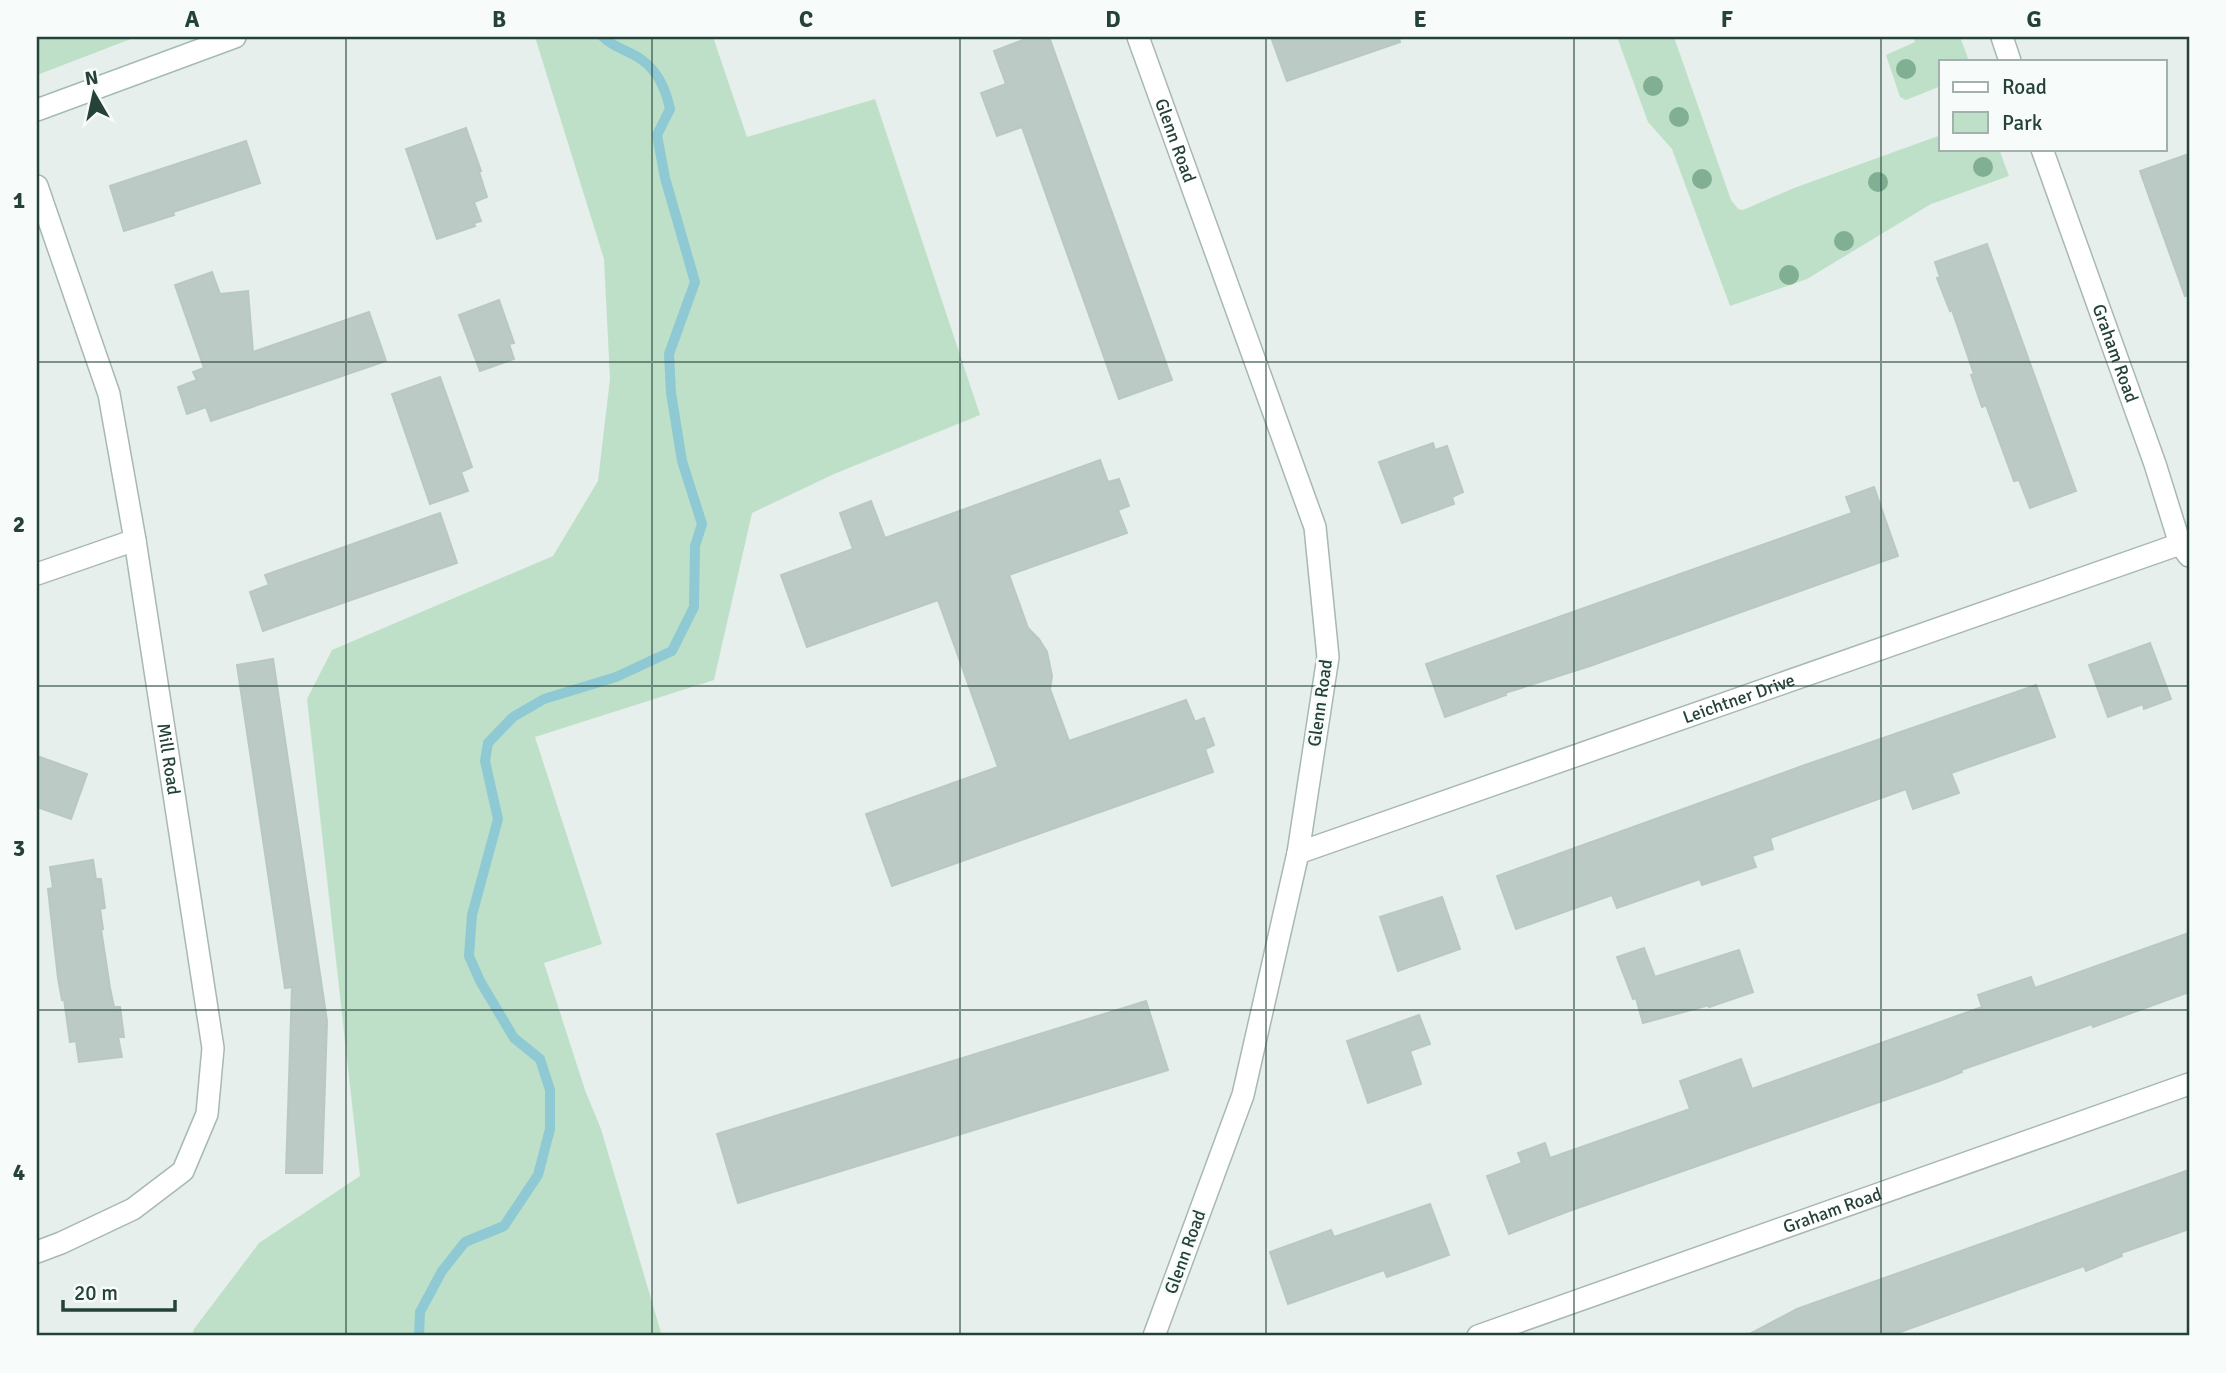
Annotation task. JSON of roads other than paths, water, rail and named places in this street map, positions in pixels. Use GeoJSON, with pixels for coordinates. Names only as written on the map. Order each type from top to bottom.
{"type":"FeatureCollection","features":[{"type":"Feature","properties":{"kind":"street"},"geometry":{"type":"LineString","coordinates":[[37,110],[235,37]]}},
{"type":"Feature","properties":{"kind":"street","name":"Glenn Road"},"geometry":{"type":"LineString","coordinates":[[1138,37],[1315,527],[1328,657],[1298,853],[1243,1095],[1154,1336]]}},
{"type":"Feature","properties":{"kind":"street"},"geometry":{"type":"LineString","coordinates":[[2002,37],[2010,60]]}},
{"type":"Feature","properties":{"kind":"street","name":"Graham Road"},"geometry":{"type":"LineString","coordinates":[[2042,150],[2184,550]]}},
{"type":"Feature","properties":{"kind":"street","name":"Mill Road"},"geometry":{"type":"LineString","coordinates":[[37,186],[109,394],[135,540],[213,1048],[207,1114],[183,1171],[132,1209],[37,1252]]}},
{"type":"Feature","properties":{"kind":"street"},"geometry":{"type":"LineString","coordinates":[[37,573],[135,540]]}},
{"type":"Feature","properties":{"kind":"street","name":"Leichtner Drive"},"geometry":{"type":"LineString","coordinates":[[1298,853],[2184,550]]}},
{"type":"Feature","properties":{"kind":"street","name":"Graham Road"},"geometry":{"type":"LineString","coordinates":[[1478,1336],[2189,1084]]}},
{"type":"Feature","properties":{"kind":"waterway"},"geometry":{"type":"LineString","coordinates":[[419,1336],[420,1312],[442,1271],[465,1242],[504,1226],[538,1175],[550,1129],[550,1090],[540,1059],[514,1038],[480,981],[469,956],[472,915],[498,819],[485,761],[488,743],[513,717],[544,699],[616,677],[672,651],[694,607],[695,546],[702,524],[682,461],[671,393],[669,354],[695,282],[665,178],[657,135],[670,109],[664,88],[653,70],[603,37]]}}]}
